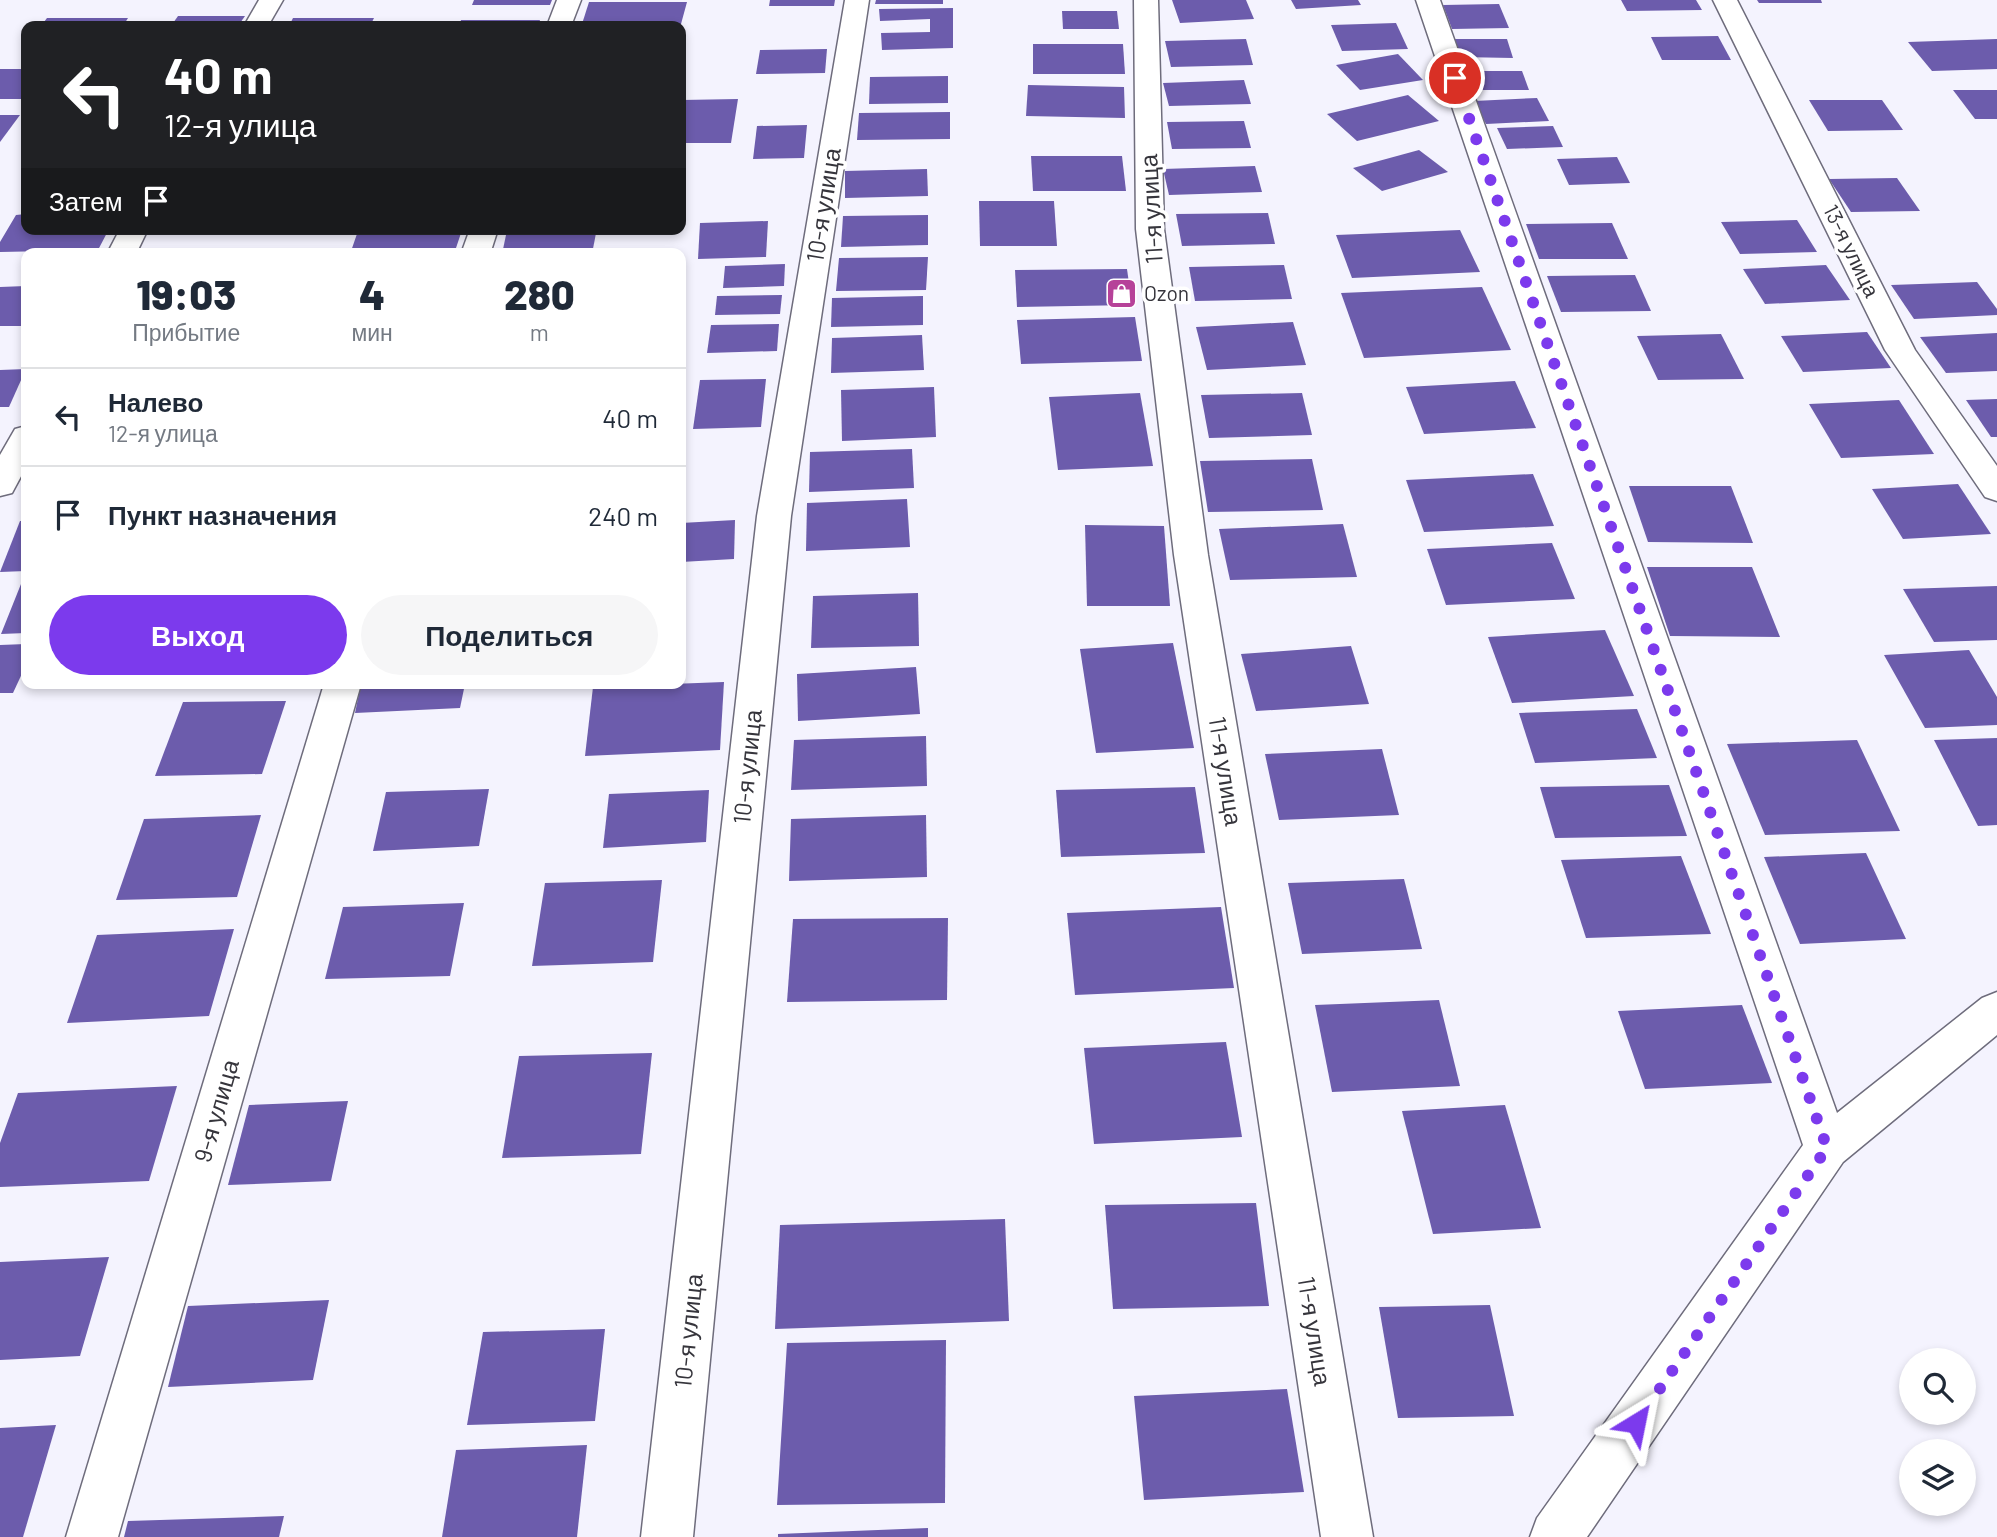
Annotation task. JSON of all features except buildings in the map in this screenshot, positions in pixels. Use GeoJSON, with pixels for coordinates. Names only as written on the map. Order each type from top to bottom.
{"type":"FeatureCollection","features":[{"type":"Feature","properties":{"kind":"street"},"geometry":{"type":"LineString","coordinates":[[259,21],[271,0]]}},
{"type":"Feature","properties":{"kind":"street"},"geometry":{"type":"LineString","coordinates":[[561,21],[569,0]]}},
{"type":"Feature","properties":{"kind":"street","name":"10-я улица"},"geometry":{"type":"LineString","coordinates":[[667,1537],[774,516],[857,0]]}},
{"type":"Feature","properties":{"kind":"street","name":"11-я улица"},"geometry":{"type":"LineString","coordinates":[[1146,0],[1150,229],[1191,555],[1347,1537]]}},
{"type":"Feature","properties":{"kind":"street"},"geometry":{"type":"LineString","coordinates":[[1428,0],[1827,1148]]}},
{"type":"Feature","properties":{"kind":"street","name":"13-я улица"},"geometry":{"type":"LineString","coordinates":[[1726,0],[1900,350],[1997,490]]}},
{"type":"Feature","properties":{"kind":"street"},"geometry":{"type":"LineString","coordinates":[[0,486],[21,446]]}},
{"type":"Feature","properties":{"kind":"street","name":"9-я улица"},"geometry":{"type":"LineString","coordinates":[[92,1537],[342,689]]}},
{"type":"Feature","properties":{"kind":"street"},"geometry":{"type":"LineString","coordinates":[[1556,1537],[1827,1148],[1997,1010]]}},
{"type":"Feature","properties":{"kind":"place","name":"Ozon"},"geometry":{"type":"Point","coordinates":[1121,294]}},
{"type":"Feature","properties":{"kind":"route"},"geometry":{"type":"LineString","coordinates":[[1455,78],[1827,1148],[1636,1423]]}}]}
